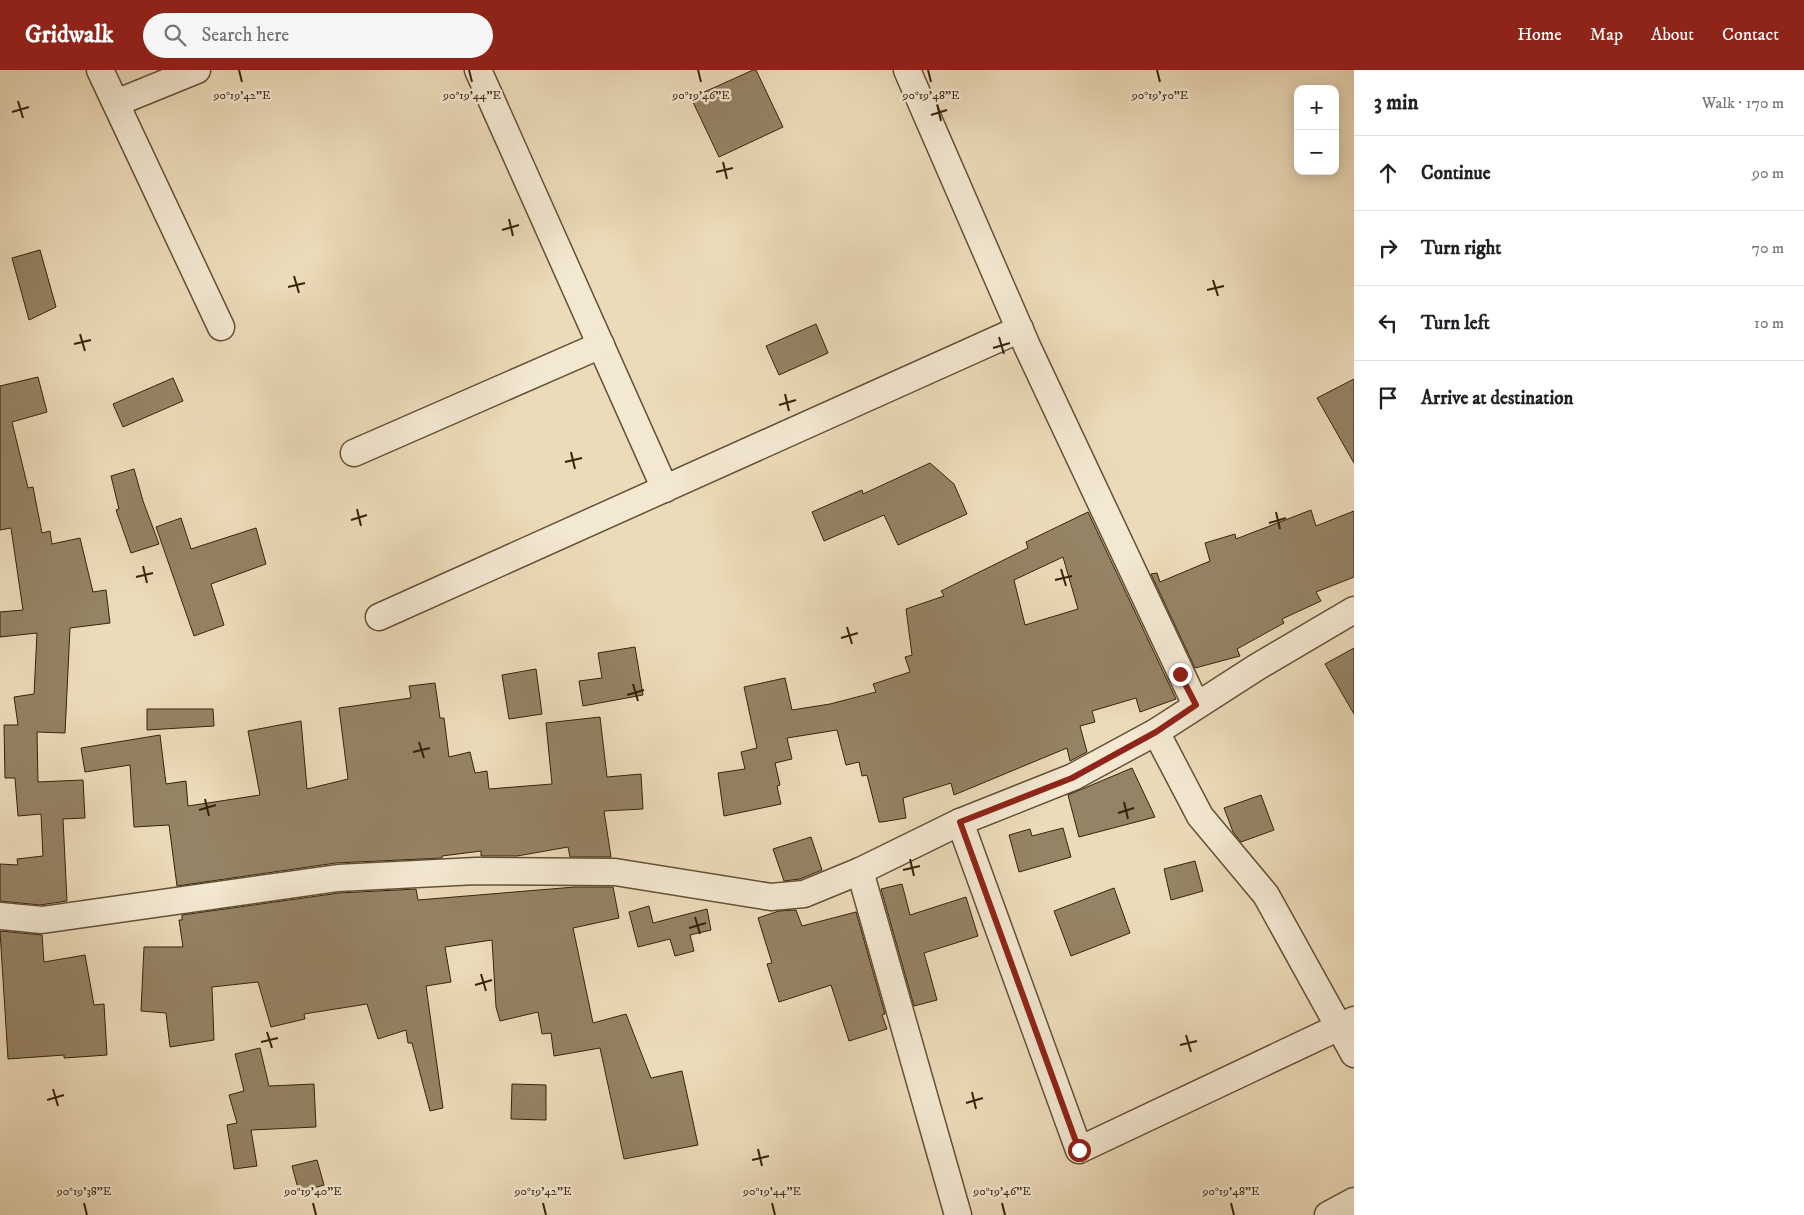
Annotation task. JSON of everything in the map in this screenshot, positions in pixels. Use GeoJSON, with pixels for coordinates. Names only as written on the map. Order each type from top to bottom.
{"type":"FeatureCollection","features":[{"type":"Feature","properties":{"kind":"street"},"geometry":{"type":"LineString","coordinates":[[100,70],[221,327]]}},
{"type":"Feature","properties":{"kind":"street"},"geometry":{"type":"LineString","coordinates":[[116,103],[197,70]]}},
{"type":"Feature","properties":{"kind":"street"},"geometry":{"type":"LineString","coordinates":[[478,70],[665,489]]}},
{"type":"Feature","properties":{"kind":"street"},"geometry":{"type":"LineString","coordinates":[[907,70],[1020,329],[1196,705]]}},
{"type":"Feature","properties":{"kind":"street"},"geometry":{"type":"LineString","coordinates":[[379,617],[1020,329]]}},
{"type":"Feature","properties":{"kind":"street"},"geometry":{"type":"LineString","coordinates":[[354,454],[601,345]]}},
{"type":"Feature","properties":{"kind":"street"},"geometry":{"type":"LineString","coordinates":[[0,916],[42,920],[338,878],[476,871],[615,872],[771,897],[804,894],[860,871],[960,822],[1072,778],[1156,732],[1196,705],[1354,610]]}},
{"type":"Feature","properties":{"kind":"street"},"geometry":{"type":"LineString","coordinates":[[1156,732],[1200,816],[1266,895],[1347,1024],[1354,1054]]}},
{"type":"Feature","properties":{"kind":"street"},"geometry":{"type":"LineString","coordinates":[[960,822],[1079,1150],[1347,1024]]}},
{"type":"Feature","properties":{"kind":"street"},"geometry":{"type":"LineString","coordinates":[[860,871],[958,1215]]}},
{"type":"Feature","properties":{"kind":"street"},"geometry":{"type":"LineString","coordinates":[[1328,1215],[1354,1201]]}},
{"type":"Feature","properties":{"kind":"building"},"geometry":{"type":"Polygon","coordinates":[[[756,70],[783,127],[719,157],[691,98],[756,70]]]}},
{"type":"Feature","properties":{"kind":"building"},"geometry":{"type":"Polygon","coordinates":[[[40,250],[56,307],[29,320],[12,258],[40,250]]]}},
{"type":"Feature","properties":{"kind":"building"},"geometry":{"type":"Polygon","coordinates":[[[816,324],[828,353],[779,375],[766,346],[816,324]]]}},
{"type":"Feature","properties":{"kind":"building"},"geometry":{"type":"Polygon","coordinates":[[[38,377],[47,412],[12,422],[28,488],[33,487],[42,533],[50,531],[52,544],[80,538],[93,592],[106,590],[110,623],[70,628],[65,733],[37,732],[38,782],[83,780],[85,818],[63,819],[67,901],[40,905],[0,901],[0,864],[18,865],[17,859],[43,856],[41,814],[18,816],[15,778],[5,778],[4,725],[18,725],[14,697],[34,694],[37,633],[0,637],[0,612],[23,610],[11,528],[0,530],[0,386],[38,377]]]}},
{"type":"Feature","properties":{"kind":"building"},"geometry":{"type":"Polygon","coordinates":[[[173,378],[183,401],[123,427],[113,404],[173,378]]]}},
{"type":"Feature","properties":{"kind":"building"},"geometry":{"type":"Polygon","coordinates":[[[1354,379],[1354,463],[1317,398],[1354,379]]]}},
{"type":"Feature","properties":{"kind":"building"},"geometry":{"type":"Polygon","coordinates":[[[930,463],[954,484],[967,514],[898,545],[884,515],[824,541],[812,512],[862,490],[863,494],[930,463]]]}},
{"type":"Feature","properties":{"kind":"building"},"geometry":{"type":"Polygon","coordinates":[[[134,469],[143,501],[159,544],[131,553],[116,510],[119,509],[111,476],[134,469]]]}},
{"type":"Feature","properties":{"kind":"building"},"geometry":{"type":"Polygon","coordinates":[[[1311,510],[1316,526],[1354,511],[1354,577],[1316,592],[1321,601],[1282,619],[1284,623],[1237,649],[1240,656],[1195,668],[1151,574],[1157,573],[1160,582],[1210,561],[1205,543],[1235,534],[1236,539],[1311,510]]]}},
{"type":"Feature","properties":{"kind":"building"},"geometry":{"type":"Polygon","coordinates":[[[1088,512],[1176,699],[1140,712],[1136,698],[1092,711],[1095,722],[1080,726],[1087,752],[1070,761],[1067,748],[954,795],[951,783],[903,798],[906,818],[882,822],[879,822],[867,775],[862,776],[859,762],[846,765],[837,730],[787,738],[792,759],[775,763],[780,785],[777,786],[781,804],[724,816],[718,773],[745,769],[741,752],[757,748],[744,687],[785,678],[792,710],[830,704],[876,692],[873,684],[910,672],[905,657],[912,655],[906,609],[944,596],[941,591],[1028,548],[1026,542],[1088,512]],[[1063,557],[1014,580],[1025,625],[1078,609],[1063,557]]]}},
{"type":"Feature","properties":{"kind":"building"},"geometry":{"type":"Polygon","coordinates":[[[181,518],[191,549],[256,528],[266,564],[211,584],[224,625],[194,636],[156,527],[181,518]]]}},
{"type":"Feature","properties":{"kind":"building"},"geometry":{"type":"Polygon","coordinates":[[[635,647],[643,695],[583,706],[579,681],[602,678],[598,653],[635,647]]]}},
{"type":"Feature","properties":{"kind":"building"},"geometry":{"type":"Polygon","coordinates":[[[1354,648],[1354,714],[1325,664],[1354,648]]]}},
{"type":"Feature","properties":{"kind":"building"},"geometry":{"type":"Polygon","coordinates":[[[536,669],[542,714],[509,719],[502,675],[536,669]]]}},
{"type":"Feature","properties":{"kind":"building"},"geometry":{"type":"Polygon","coordinates":[[[435,683],[440,718],[444,718],[449,757],[470,752],[475,773],[487,771],[489,789],[552,784],[546,723],[600,717],[607,777],[641,774],[643,809],[604,811],[611,857],[570,857],[568,847],[517,856],[481,856],[481,851],[442,856],[442,858],[336,863],[177,886],[169,825],[134,827],[130,765],[85,772],[81,748],[160,735],[166,784],[186,781],[188,806],[260,795],[248,731],[301,721],[307,789],[348,779],[339,708],[411,698],[409,686],[435,683]]]}},
{"type":"Feature","properties":{"kind":"building"},"geometry":{"type":"Polygon","coordinates":[[[147,709],[213,709],[214,726],[147,730],[147,709]]]}},
{"type":"Feature","properties":{"kind":"building"},"geometry":{"type":"Polygon","coordinates":[[[1132,768],[1155,817],[1079,837],[1068,795],[1132,768]]]}},
{"type":"Feature","properties":{"kind":"building"},"geometry":{"type":"Polygon","coordinates":[[[1261,795],[1274,830],[1241,842],[1233,832],[1224,808],[1261,795]]]}},
{"type":"Feature","properties":{"kind":"building"},"geometry":{"type":"Polygon","coordinates":[[[1063,828],[1071,857],[1019,872],[1009,835],[1030,829],[1032,836],[1063,828]]]}},
{"type":"Feature","properties":{"kind":"building"},"geometry":{"type":"Polygon","coordinates":[[[811,837],[822,870],[800,879],[784,881],[773,849],[811,837]]]}},
{"type":"Feature","properties":{"kind":"building"},"geometry":{"type":"Polygon","coordinates":[[[1195,861],[1203,891],[1171,900],[1164,869],[1195,861]]]}},
{"type":"Feature","properties":{"kind":"building"},"geometry":{"type":"Polygon","coordinates":[[[902,884],[910,915],[966,897],[978,936],[924,953],[937,1000],[914,1006],[881,889],[902,884]]]}},
{"type":"Feature","properties":{"kind":"building"},"geometry":{"type":"Polygon","coordinates":[[[575,887],[613,887],[619,918],[573,928],[593,1023],[626,1014],[651,1078],[682,1071],[698,1145],[624,1159],[600,1048],[554,1056],[551,1033],[542,1034],[538,1012],[500,1021],[496,1007],[492,940],[445,947],[451,982],[426,986],[443,1108],[430,1111],[412,1043],[408,1043],[406,1030],[378,1039],[367,1004],[304,1014],[305,1019],[271,1027],[258,982],[212,987],[214,1040],[170,1047],[166,1013],[141,1011],[144,947],[183,947],[179,920],[182,920],[182,915],[339,893],[416,889],[418,900],[575,887]]]}},
{"type":"Feature","properties":{"kind":"building"},"geometry":{"type":"Polygon","coordinates":[[[1114,888],[1130,933],[1071,956],[1054,911],[1114,888]]]}},
{"type":"Feature","properties":{"kind":"building"},"geometry":{"type":"Polygon","coordinates":[[[649,906],[653,923],[707,909],[711,930],[690,935],[694,951],[675,956],[670,939],[638,947],[629,912],[649,906]]]}},
{"type":"Feature","properties":{"kind":"building"},"geometry":{"type":"Polygon","coordinates":[[[796,910],[802,926],[856,912],[885,1014],[882,1015],[887,1029],[849,1041],[831,985],[779,1002],[767,964],[772,963],[758,918],[779,911],[796,910]]]}},
{"type":"Feature","properties":{"kind":"building"},"geometry":{"type":"Polygon","coordinates":[[[0,931],[42,935],[44,962],[85,955],[94,1005],[104,1004],[107,1055],[64,1058],[64,1055],[8,1059],[0,931]]]}},
{"type":"Feature","properties":{"kind":"building"},"geometry":{"type":"Polygon","coordinates":[[[260,1048],[269,1086],[314,1084],[316,1127],[251,1130],[257,1166],[234,1169],[227,1125],[237,1123],[229,1095],[244,1091],[235,1054],[260,1048]]]}},
{"type":"Feature","properties":{"kind":"building"},"geometry":{"type":"Polygon","coordinates":[[[512,1084],[546,1085],[546,1120],[511,1119],[512,1084]]]}},
{"type":"Feature","properties":{"kind":"building"},"geometry":{"type":"Polygon","coordinates":[[[317,1160],[324,1185],[299,1192],[292,1166],[317,1160]]]}},
{"type":"Feature","properties":{"kind":"route"},"geometry":{"type":"LineString","coordinates":[[1079,1150],[960,822],[1072,778],[1156,732],[1196,705],[1180,674]]}}]}
